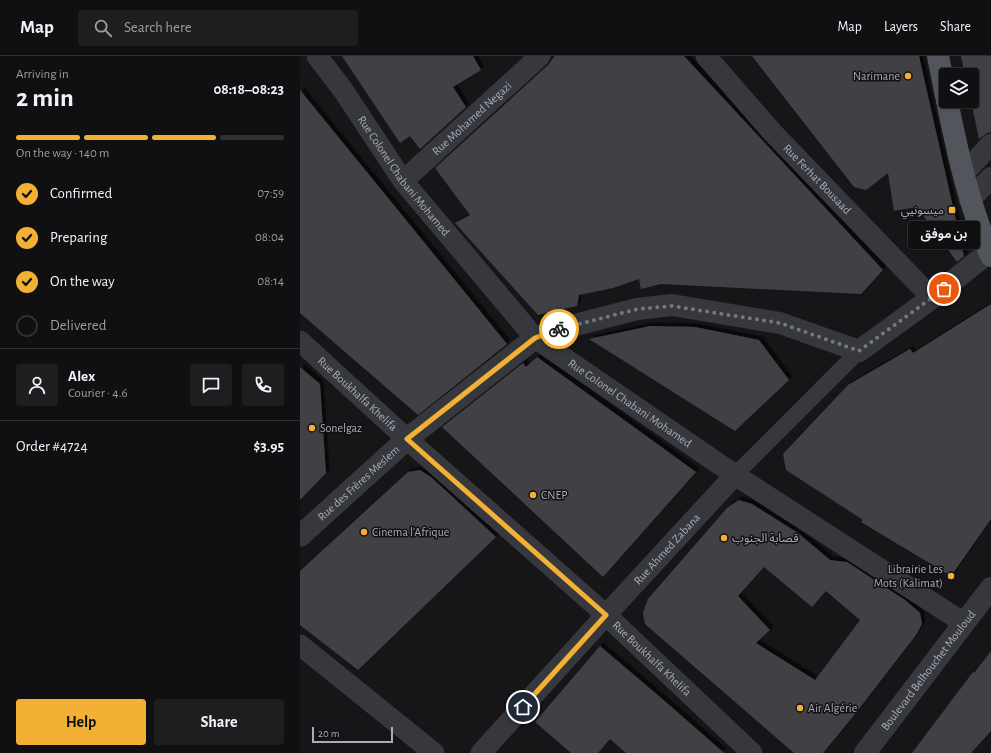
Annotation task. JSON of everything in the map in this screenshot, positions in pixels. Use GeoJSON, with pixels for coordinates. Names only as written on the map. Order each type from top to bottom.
{"type":"FeatureCollection","features":[{"type":"Feature","properties":{"kind":"main road"},"geometry":{"type":"LineString","coordinates":[[938,56],[940,68]]}},
{"type":"Feature","properties":{"kind":"main road"},"geometry":{"type":"LineString","coordinates":[[949,108],[970,199],[990,254]]}},
{"type":"Feature","properties":{"kind":"street","name":"Rue Colonel Chabani Mohamed"},"geometry":{"type":"LineString","coordinates":[[317,56],[343,90],[403,181],[535,338],[735,475],[964,623]]}},
{"type":"Feature","properties":{"kind":"street","name":"Rue Mohamed Negazi"},"geometry":{"type":"LineString","coordinates":[[403,181],[540,56]]}},
{"type":"Feature","properties":{"kind":"street","name":"Rue Ferhat Bousaad"},"geometry":{"type":"LineString","coordinates":[[706,56],[773,133],[932,298]]}},
{"type":"Feature","properties":{"kind":"street"},"geometry":{"type":"LineString","coordinates":[[963,174],[991,144]]}},
{"type":"Feature","properties":{"kind":"street"},"geometry":{"type":"LineString","coordinates":[[970,199],[991,178]]}},
{"type":"Feature","properties":{"kind":"street"},"geometry":{"type":"LineString","coordinates":[[859,351],[990,254]]}},
{"type":"Feature","properties":{"kind":"street","name":"Rue des Frères Meslem"},"geometry":{"type":"LineString","coordinates":[[300,536],[407,439],[535,338],[560,329],[638,309],[672,306],[780,323],[859,351]]}},
{"type":"Feature","properties":{"kind":"street","name":"Rue Boukhalfa Khelifa"},"geometry":{"type":"LineString","coordinates":[[300,341],[407,439],[606,615],[752,753]]}},
{"type":"Feature","properties":{"kind":"street","name":"Rue Ahmed Zabana"},"geometry":{"type":"LineString","coordinates":[[481,753],[735,475],[859,351]]}},
{"type":"Feature","properties":{"kind":"street","name":"Boulevard Belhouchet Mouloud"},"geometry":{"type":"LineString","coordinates":[[865,753],[991,588]]}},
{"type":"Feature","properties":{"kind":"street"},"geometry":{"type":"LineString","coordinates":[[300,645],[434,753]]}},
{"type":"Feature","properties":{"kind":"building"},"geometry":{"type":"Polygon","coordinates":[[[342,56],[473,56],[481,70],[453,87],[466,107],[420,149],[410,136],[400,143],[342,56]]]}},
{"type":"Feature","properties":{"kind":"building"},"geometry":{"type":"Polygon","coordinates":[[[555,56],[684,56],[883,270],[861,294],[661,284],[641,289],[639,279],[613,288],[579,295],[577,306],[538,315],[455,223],[470,215],[435,168],[548,65],[555,56]]]}},
{"type":"Feature","properties":{"kind":"building"},"geometry":{"type":"Polygon","coordinates":[[[752,56],[919,56],[964,256],[957,262],[917,207],[894,211],[888,173],[866,190],[854,187],[752,56]]]}},
{"type":"Feature","properties":{"kind":"building"},"geometry":{"type":"Polygon","coordinates":[[[961,56],[991,56],[991,132],[979,139],[972,108],[979,108],[979,68],[964,68],[961,56]]]}},
{"type":"Feature","properties":{"kind":"building"},"geometry":{"type":"Polygon","coordinates":[[[300,90],[507,344],[418,415],[300,313],[300,90]]]}},
{"type":"Feature","properties":{"kind":"building"},"geometry":{"type":"Polygon","coordinates":[[[991,304],[991,519],[951,576],[861,522],[863,520],[786,470],[783,454],[848,385],[910,349],[913,353],[991,304]]]}},
{"type":"Feature","properties":{"kind":"building"},"geometry":{"type":"Polygon","coordinates":[[[650,326],[695,327],[759,340],[789,380],[735,431],[589,339],[650,326]]]}},
{"type":"Feature","properties":{"kind":"building"},"geometry":{"type":"Polygon","coordinates":[[[537,357],[696,472],[603,577],[442,427],[523,363],[526,367],[537,357]]]}},
{"type":"Feature","properties":{"kind":"building","name":"Sonelgaz"},"geometry":{"type":"Polygon","coordinates":[[[300,367],[320,384],[326,473],[300,500],[300,367]]]}},
{"type":"Feature","properties":{"kind":"building"},"geometry":{"type":"Polygon","coordinates":[[[420,470],[431,477],[496,537],[358,670],[300,625],[300,571],[408,472],[420,470]]]}},
{"type":"Feature","properties":{"kind":"building"},"geometry":{"type":"Polygon","coordinates":[[[739,500],[752,504],[798,533],[830,560],[847,562],[905,600],[920,613],[922,624],[916,635],[823,753],[794,753],[645,624],[643,613],[648,599],[727,508],[739,500]],[[764,567],[738,596],[770,630],[756,643],[815,680],[860,620],[826,591],[812,607],[764,567]]]}},
{"type":"Feature","properties":{"kind":"building"},"geometry":{"type":"Polygon","coordinates":[[[600,646],[724,753],[626,753],[610,739],[598,753],[571,753],[535,722],[600,646]]]}},
{"type":"Feature","properties":{"kind":"building"},"geometry":{"type":"Polygon","coordinates":[[[991,651],[991,731],[971,753],[912,753],[973,672],[974,673],[991,651]]]}},
{"type":"Feature","properties":{"kind":"way so far"},"geometry":{"type":"LineString","coordinates":[[559,329],[638,309],[672,306],[780,323],[859,351],[944,289]]}},
{"type":"Feature","properties":{"kind":"place","name":"Narimane"},"geometry":{"type":"Point","coordinates":[908,76]}},
{"type":"Feature","properties":{"kind":"place","name":"ميسونيي"},"geometry":{"type":"Point","coordinates":[952,210]}},
{"type":"Feature","properties":{"kind":"place","name":"بن موفق"},"geometry":{"type":"Point","coordinates":[944,289]}},
{"type":"Feature","properties":{"kind":"place","name":"Sonelgaz"},"geometry":{"type":"Point","coordinates":[312,428]}},
{"type":"Feature","properties":{"kind":"place","name":"CNEP"},"geometry":{"type":"Point","coordinates":[533,495]}},
{"type":"Feature","properties":{"kind":"place","name":"Cinema l'Afrique"},"geometry":{"type":"Point","coordinates":[364,532]}},
{"type":"Feature","properties":{"kind":"place","name":"قصابة الجنوب"},"geometry":{"type":"Point","coordinates":[724,538]}},
{"type":"Feature","properties":{"kind":"place","name":"Librairie Les Mots (Kalimat)"},"geometry":{"type":"Point","coordinates":[951,576]}},
{"type":"Feature","properties":{"kind":"place","name":"Air Algérie"},"geometry":{"type":"Point","coordinates":[800,708]}},
{"type":"Feature","properties":{"kind":"route"},"geometry":{"type":"LineString","coordinates":[[523,707],[606,615],[407,439],[535,338],[559,329]]}}]}
